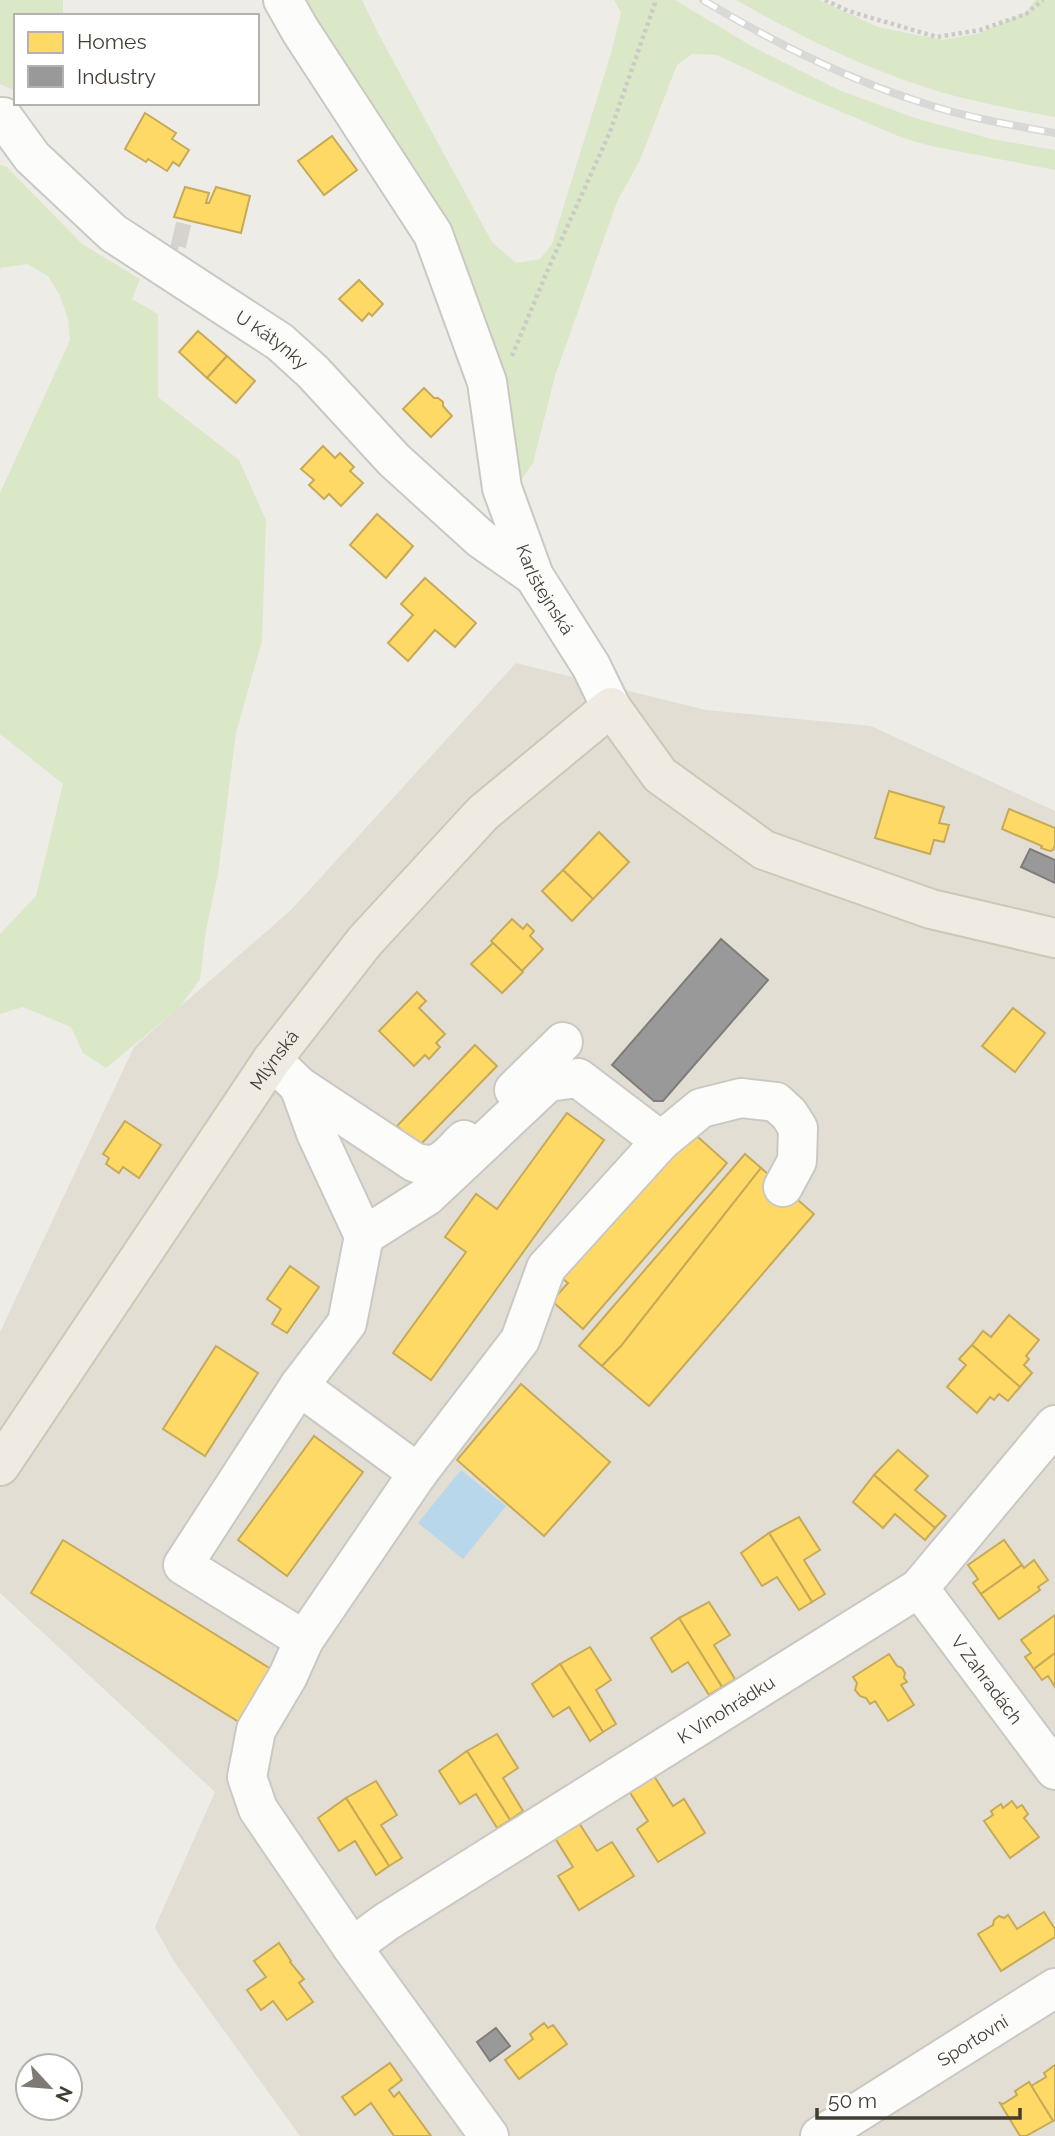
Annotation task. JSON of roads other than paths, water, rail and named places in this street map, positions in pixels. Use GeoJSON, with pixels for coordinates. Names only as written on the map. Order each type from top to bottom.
{"type":"FeatureCollection","features":[{"type":"Feature","properties":{"kind":"main road","name":"Karlštejnská"},"geometry":{"type":"LineString","coordinates":[[611,706],[660,775],[764,850],[932,909],[1055,938]]}},
{"type":"Feature","properties":{"kind":"main road","name":"Mlýnská"},"geometry":{"type":"LineString","coordinates":[[0,1466],[272,1059],[365,941],[483,813],[611,706]]}},
{"type":"Feature","properties":{"kind":"street","name":"Karlštejnská"},"geometry":{"type":"LineString","coordinates":[[283,0],[433,234],[487,382],[502,488],[534,576],[590,666],[611,706]]}},
{"type":"Feature","properties":{"kind":"street","name":"U Kátynky"},"geometry":{"type":"LineString","coordinates":[[0,117],[4,117],[32,157],[113,233],[279,342],[313,372],[394,460],[481,539],[534,576]]}},
{"type":"Feature","properties":{"kind":"street"},"geometry":{"type":"LineString","coordinates":[[272,1059],[299,1087],[414,1162],[427,1167],[442,1162],[563,1042]]}},
{"type":"Feature","properties":{"kind":"street"},"geometry":{"type":"LineString","coordinates":[[363,1236],[427,1196],[548,1082],[578,1078],[661,1141]]}},
{"type":"Feature","properties":{"kind":"street"},"geometry":{"type":"LineString","coordinates":[[299,1087],[316,1133],[363,1236],[347,1323],[299,1386],[183,1565],[304,1640]]}},
{"type":"Feature","properties":{"kind":"street"},"geometry":{"type":"LineString","coordinates":[[489,2136],[352,1947],[258,1809],[247,1777],[256,1730],[288,1676],[304,1640],[418,1473],[520,1340],[546,1268],[661,1141],[701,1108],[741,1098],[776,1102],[789,1114],[798,1128],[797,1161],[783,1187]]}},
{"type":"Feature","properties":{"kind":"street"},"geometry":{"type":"LineString","coordinates":[[299,1386],[418,1473]]}},
{"type":"Feature","properties":{"kind":"street","name":"K Vinohrádku"},"geometry":{"type":"LineString","coordinates":[[352,1947],[386,1922],[919,1588],[1055,1424]]}},
{"type":"Feature","properties":{"kind":"street","name":"V Zahradách"},"geometry":{"type":"LineString","coordinates":[[919,1588],[1055,1770]]}},
{"type":"Feature","properties":{"kind":"street","name":"Sportovní"},"geometry":{"type":"LineString","coordinates":[[820,2136],[1055,1988]]}},
{"type":"Feature","properties":{"kind":"water"},"geometry":{"type":"Polygon","coordinates":[[[461,1470],[506,1506],[463,1559],[418,1523],[461,1470]]]}},
{"type":"Feature","properties":{"kind":"railway"},"geometry":{"type":"LineString","coordinates":[[703,0],[755,30],[864,82],[970,116],[1055,133]]}}]}
